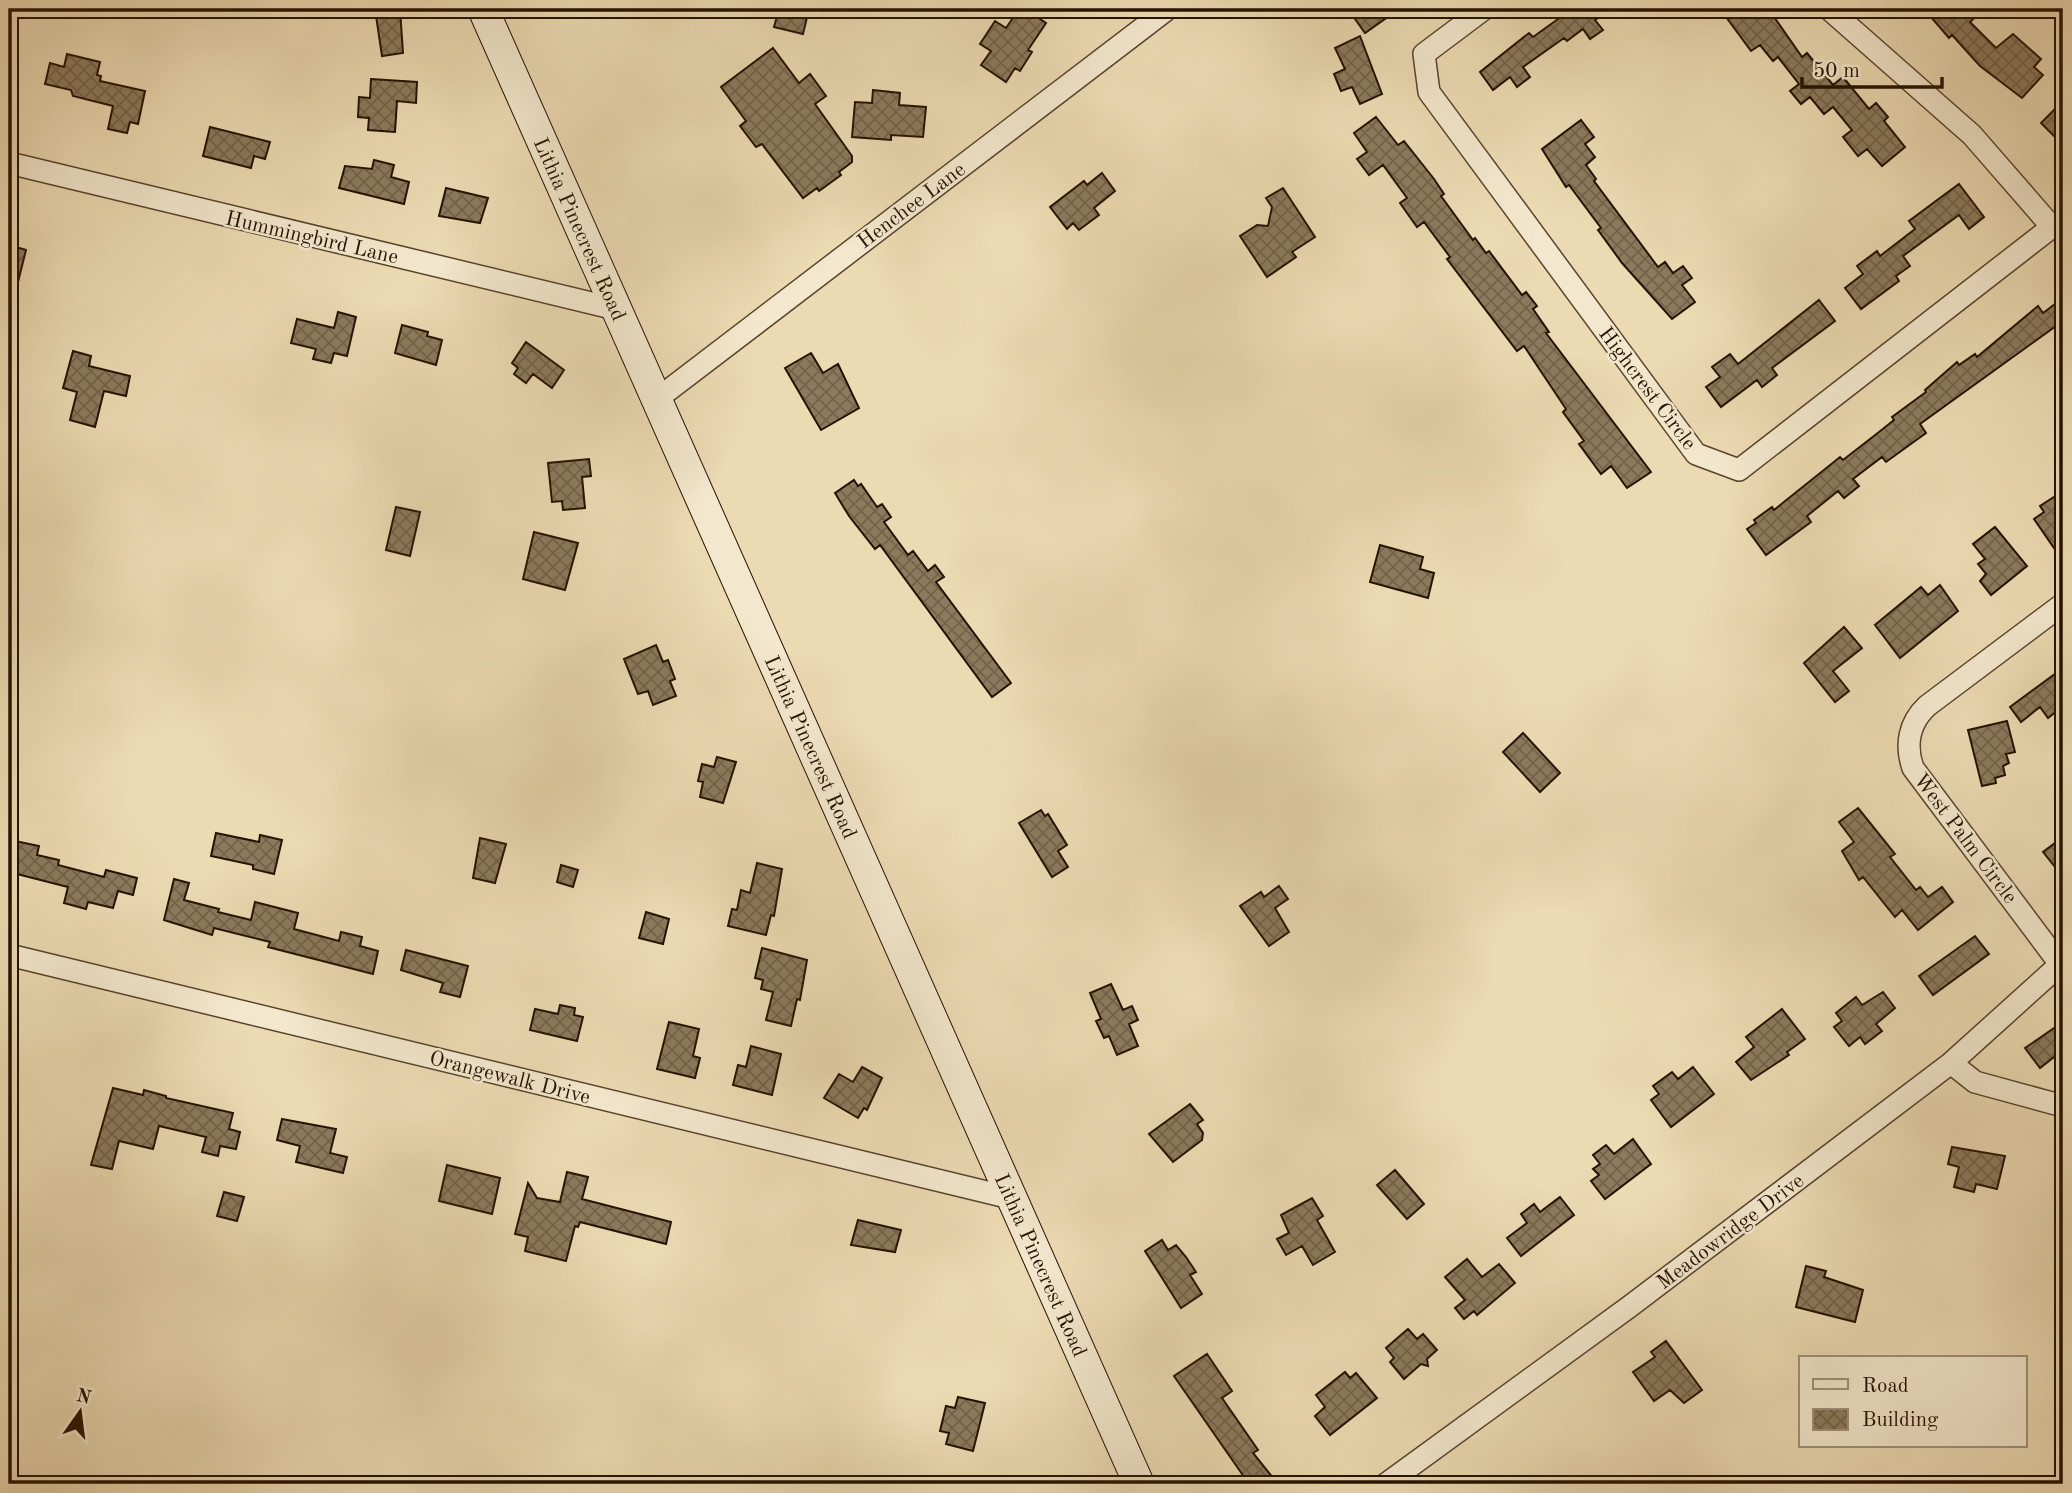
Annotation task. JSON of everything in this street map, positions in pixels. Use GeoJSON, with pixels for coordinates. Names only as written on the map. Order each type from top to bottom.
{"type":"FeatureCollection","features":[{"type":"Feature","properties":{"kind":"main road","name":"Lithia Pinecrest Road"},"geometry":{"type":"LineString","coordinates":[[483,9],[1139,1484]]}},
{"type":"Feature","properties":{"kind":"street","name":"Highcrest Circle"},"geometry":{"type":"LineString","coordinates":[[1483,9],[1424,54],[1429,92],[1696,454],[1739,470],[2058,224],[1972,135],[1829,9]]}},
{"type":"Feature","properties":{"kind":"street","name":"Henchee Lane"},"geometry":{"type":"LineString","coordinates":[[657,399],[1165,11]]}},
{"type":"Feature","properties":{"kind":"street","name":"Hummingbird Lane"},"geometry":{"type":"LineString","coordinates":[[9,163],[615,309]]}},
{"type":"Feature","properties":{"kind":"street","name":"West Palm Circle"},"geometry":{"type":"LineString","coordinates":[[2062,963],[1913,768],[1908,747],[1913,724],[1927,706],[2063,604]]}},
{"type":"Feature","properties":{"kind":"street","name":"Orangewalk Drive"},"geometry":{"type":"LineString","coordinates":[[9,955],[1011,1198]]}},
{"type":"Feature","properties":{"kind":"street","name":"Meadowridge Drive"},"geometry":{"type":"LineString","coordinates":[[1386,1484],[1629,1307],[1951,1063],[2062,963]]}},
{"type":"Feature","properties":{"kind":"street"},"geometry":{"type":"LineString","coordinates":[[1951,1063],[1975,1082],[2063,1106]]}},
{"type":"Feature","properties":{"kind":"building"},"geometry":{"type":"Polygon","coordinates":[[[375,9],[400,9],[403,53],[382,56],[375,9]]]}},
{"type":"Feature","properties":{"kind":"building"},"geometry":{"type":"Polygon","coordinates":[[[779,9],[809,9],[803,34],[774,27],[779,9]]]}},
{"type":"Feature","properties":{"kind":"building"},"geometry":{"type":"Polygon","coordinates":[[[1019,9],[1025,9],[1046,23],[1028,50],[1032,52],[1020,71],[1015,68],[1006,82],[981,65],[991,51],[980,44],[995,21],[1006,28],[1019,9]]]}},
{"type":"Feature","properties":{"kind":"building"},"geometry":{"type":"Polygon","coordinates":[[[1348,9],[1399,9],[1365,33],[1348,9]]]}},
{"type":"Feature","properties":{"kind":"building"},"geometry":{"type":"Polygon","coordinates":[[[1572,9],[1611,9],[1595,20],[1603,30],[1590,39],[1583,29],[1567,41],[1564,38],[1523,67],[1530,77],[1517,87],[1510,77],[1493,90],[1480,72],[1529,33],[1533,37],[1572,9]]]}},
{"type":"Feature","properties":{"kind":"building"},"geometry":{"type":"Polygon","coordinates":[[[1736,9],[1763,9],[1769,17],[1772,14],[1802,57],[1807,53],[1833,85],[1843,77],[1869,109],[1876,103],[1888,117],[1884,121],[1905,147],[1882,166],[1867,149],[1858,156],[1843,137],[1852,130],[1833,107],[1824,114],[1810,97],[1801,104],[1790,91],[1799,84],[1778,57],[1773,61],[1760,45],[1751,51],[1726,17],[1736,9]]]}},
{"type":"Feature","properties":{"kind":"building"},"geometry":{"type":"Polygon","coordinates":[[[1924,9],[1984,9],[1970,22],[1996,48],[2013,34],[2041,59],[2034,67],[2043,75],[2022,98],[1980,66],[1952,35],[1949,38],[1924,9]]]}},
{"type":"Feature","properties":{"kind":"building"},"geometry":{"type":"Polygon","coordinates":[[[1360,36],[1382,94],[1360,104],[1352,87],[1341,91],[1334,74],[1345,69],[1335,48],[1360,36]]]}},
{"type":"Feature","properties":{"kind":"building"},"geometry":{"type":"Polygon","coordinates":[[[773,48],[799,83],[810,74],[826,96],[815,104],[852,156],[852,162],[839,172],[841,175],[819,191],[817,188],[803,198],[762,144],[756,147],[740,126],[746,121],[721,87],[773,48]]]}},
{"type":"Feature","properties":{"kind":"building"},"geometry":{"type":"Polygon","coordinates":[[[67,54],[100,62],[97,75],[101,76],[100,81],[145,91],[138,124],[130,122],[127,133],[108,129],[113,106],[73,96],[71,90],[45,84],[50,63],[64,67],[67,54]]]}},
{"type":"Feature","properties":{"kind":"building"},"geometry":{"type":"Polygon","coordinates":[[[371,79],[417,82],[416,103],[397,101],[395,132],[368,130],[369,118],[358,117],[359,97],[370,98],[371,79]]]}},
{"type":"Feature","properties":{"kind":"building"},"geometry":{"type":"Polygon","coordinates":[[[873,90],[900,93],[899,105],[926,107],[923,137],[891,135],[891,140],[852,137],[855,102],[872,103],[873,90]]]}},
{"type":"Feature","properties":{"kind":"building"},"geometry":{"type":"Polygon","coordinates":[[[2063,101],[2063,145],[2041,123],[2063,101]]]}},
{"type":"Feature","properties":{"kind":"building"},"geometry":{"type":"Polygon","coordinates":[[[1376,117],[1398,145],[1404,141],[1434,179],[1444,194],[1441,196],[1473,240],[1475,238],[1486,253],[1489,251],[1522,295],[1526,292],[1537,306],[1533,309],[1549,332],[1546,333],[1651,472],[1627,488],[1611,466],[1601,474],[1579,444],[1584,441],[1563,412],[1566,409],[1524,346],[1517,351],[1447,259],[1450,257],[1424,222],[1417,227],[1400,203],[1407,198],[1383,165],[1369,175],[1357,159],[1367,152],[1354,133],[1376,117]]]}},
{"type":"Feature","properties":{"kind":"building"},"geometry":{"type":"Polygon","coordinates":[[[1581,120],[1594,137],[1585,144],[1595,157],[1586,165],[1596,179],[1594,181],[1658,267],[1665,262],[1673,273],[1683,266],[1692,278],[1682,285],[1695,302],[1672,319],[1622,263],[1598,230],[1601,228],[1569,185],[1566,187],[1542,149],[1581,120]]]}},
{"type":"Feature","properties":{"kind":"building"},"geometry":{"type":"Polygon","coordinates":[[[210,127],[270,142],[265,159],[254,156],[251,168],[203,156],[210,127]]]}},
{"type":"Feature","properties":{"kind":"building"},"geometry":{"type":"Polygon","coordinates":[[[374,160],[394,165],[391,177],[409,182],[404,204],[339,188],[345,166],[372,169],[374,160]]]}},
{"type":"Feature","properties":{"kind":"building"},"geometry":{"type":"Polygon","coordinates":[[[1102,173],[1115,191],[1094,208],[1099,215],[1079,230],[1073,223],[1067,229],[1050,207],[1084,181],[1087,185],[1102,173]]]}},
{"type":"Feature","properties":{"kind":"building"},"geometry":{"type":"Polygon","coordinates":[[[1959,184],[1984,217],[1969,229],[1959,215],[1903,256],[1910,266],[1896,276],[1899,281],[1861,309],[1845,288],[1863,274],[1857,266],[1877,251],[1880,256],[1915,229],[1909,221],[1959,184]]]}},
{"type":"Feature","properties":{"kind":"building"},"geometry":{"type":"Polygon","coordinates":[[[446,188],[488,198],[480,223],[439,216],[446,188]]]}},
{"type":"Feature","properties":{"kind":"building"},"geometry":{"type":"Polygon","coordinates":[[[1283,188],[1315,237],[1292,252],[1296,257],[1267,277],[1240,236],[1257,225],[1268,226],[1272,207],[1266,198],[1283,188]]]}},
{"type":"Feature","properties":{"kind":"building"},"geometry":{"type":"Polygon","coordinates":[[[9,245],[26,250],[14,298],[9,298],[9,245]]]}},
{"type":"Feature","properties":{"kind":"building"},"geometry":{"type":"Polygon","coordinates":[[[2063,298],[2063,321],[1920,424],[1926,433],[1886,462],[1882,457],[1853,479],[1859,486],[1844,498],[1838,491],[1807,516],[1811,522],[1766,555],[1747,529],[1756,523],[1754,520],[1772,507],[1774,510],[1840,457],[1843,460],[1879,432],[1894,420],[1892,417],[1926,392],[1925,390],[1957,362],[1959,365],[1975,354],[1977,357],[2038,306],[2043,313],[2063,298]]]}},
{"type":"Feature","properties":{"kind":"building"},"geometry":{"type":"Polygon","coordinates":[[[1819,300],[1835,321],[1772,368],[1777,375],[1762,387],[1757,380],[1721,407],[1706,387],[1720,377],[1712,367],[1730,354],[1738,364],[1819,300]]]}},
{"type":"Feature","properties":{"kind":"building"},"geometry":{"type":"Polygon","coordinates":[[[338,312],[356,317],[347,356],[334,353],[331,363],[313,359],[316,349],[291,343],[297,319],[334,328],[338,312]]]}},
{"type":"Feature","properties":{"kind":"building"},"geometry":{"type":"Polygon","coordinates":[[[402,325],[428,332],[427,336],[442,340],[436,365],[395,353],[402,325]]]}},
{"type":"Feature","properties":{"kind":"building"},"geometry":{"type":"Polygon","coordinates":[[[526,342],[564,370],[552,388],[533,374],[526,383],[514,374],[518,368],[512,363],[526,342]]]}},
{"type":"Feature","properties":{"kind":"building"},"geometry":{"type":"Polygon","coordinates":[[[73,351],[91,356],[89,366],[130,376],[126,396],[104,391],[95,427],[70,420],[77,392],[63,388],[73,351]]]}},
{"type":"Feature","properties":{"kind":"building"},"geometry":{"type":"Polygon","coordinates":[[[811,353],[823,373],[838,364],[859,408],[821,430],[785,368],[811,353]]]}},
{"type":"Feature","properties":{"kind":"building"},"geometry":{"type":"Polygon","coordinates":[[[589,459],[591,476],[582,477],[585,508],[563,510],[562,501],[552,502],[548,463],[589,459]]]}},
{"type":"Feature","properties":{"kind":"building"},"geometry":{"type":"Polygon","coordinates":[[[854,480],[858,486],[861,484],[877,507],[882,504],[891,517],[884,522],[908,555],[913,551],[928,571],[935,565],[944,577],[936,582],[1011,683],[992,697],[880,545],[875,549],[849,516],[835,493],[854,480]]]}},
{"type":"Feature","properties":{"kind":"building"},"geometry":{"type":"Polygon","coordinates":[[[2063,491],[2063,541],[2054,548],[2034,519],[2044,512],[2040,506],[2063,491]]]}},
{"type":"Feature","properties":{"kind":"building"},"geometry":{"type":"Polygon","coordinates":[[[396,507],[420,512],[410,556],[386,550],[396,507]]]}},
{"type":"Feature","properties":{"kind":"building"},"geometry":{"type":"Polygon","coordinates":[[[1995,527],[2027,566],[1991,595],[1980,581],[1986,574],[1978,564],[1985,559],[1973,544],[1995,527]]]}},
{"type":"Feature","properties":{"kind":"building"},"geometry":{"type":"Polygon","coordinates":[[[534,532],[578,543],[565,590],[523,579],[534,532]]]}},
{"type":"Feature","properties":{"kind":"building"},"geometry":{"type":"Polygon","coordinates":[[[1380,545],[1423,557],[1420,569],[1434,573],[1428,598],[1370,582],[1380,545]]]}},
{"type":"Feature","properties":{"kind":"building"},"geometry":{"type":"Polygon","coordinates":[[[1940,585],[1958,611],[1900,658],[1875,625],[1921,587],[1928,595],[1940,585]]]}},
{"type":"Feature","properties":{"kind":"building"},"geometry":{"type":"Polygon","coordinates":[[[1844,627],[1862,648],[1833,671],[1849,691],[1835,702],[1804,663],[1844,627]]]}},
{"type":"Feature","properties":{"kind":"building"},"geometry":{"type":"Polygon","coordinates":[[[656,645],[663,662],[668,660],[675,679],[670,681],[676,696],[653,705],[648,691],[638,694],[624,659],[656,645]]]}},
{"type":"Feature","properties":{"kind":"building"},"geometry":{"type":"Polygon","coordinates":[[[2063,668],[2063,706],[2048,718],[2040,707],[2021,722],[2010,707],[2063,668]]]}},
{"type":"Feature","properties":{"kind":"building"},"geometry":{"type":"Polygon","coordinates":[[[2007,721],[2015,752],[2006,754],[2009,763],[2003,766],[2005,775],[1995,778],[1996,783],[1982,786],[1968,730],[2007,721]]]}},
{"type":"Feature","properties":{"kind":"building"},"geometry":{"type":"Polygon","coordinates":[[[1523,733],[1560,773],[1540,792],[1503,752],[1523,733]]]}},
{"type":"Feature","properties":{"kind":"building"},"geometry":{"type":"Polygon","coordinates":[[[717,757],[736,762],[723,803],[700,797],[703,782],[698,781],[702,764],[714,767],[717,757]]]}},
{"type":"Feature","properties":{"kind":"building"},"geometry":{"type":"Polygon","coordinates":[[[1858,808],[1895,854],[1890,857],[1916,890],[1920,887],[1928,897],[1942,887],[1953,902],[1918,930],[1902,910],[1895,917],[1863,877],[1859,880],[1842,851],[1854,842],[1839,822],[1858,808]]]}},
{"type":"Feature","properties":{"kind":"building"},"geometry":{"type":"Polygon","coordinates":[[[1041,810],[1045,816],[1048,814],[1067,845],[1058,851],[1068,867],[1052,877],[1019,823],[1041,810]]]}},
{"type":"Feature","properties":{"kind":"building"},"geometry":{"type":"Polygon","coordinates":[[[216,833],[259,842],[260,835],[282,840],[274,874],[253,869],[253,865],[211,856],[216,833]]]}},
{"type":"Feature","properties":{"kind":"building"},"geometry":{"type":"Polygon","coordinates":[[[2063,837],[2063,877],[2043,852],[2063,837]]]}},
{"type":"Feature","properties":{"kind":"building"},"geometry":{"type":"Polygon","coordinates":[[[480,838],[506,844],[495,883],[473,878],[480,838]]]}},
{"type":"Feature","properties":{"kind":"building"},"geometry":{"type":"Polygon","coordinates":[[[15,841],[39,846],[37,855],[59,860],[58,865],[104,877],[106,870],[137,878],[133,895],[118,891],[113,908],[88,902],[86,909],[64,903],[68,887],[9,872],[15,841]]]}},
{"type":"Feature","properties":{"kind":"building"},"geometry":{"type":"Polygon","coordinates":[[[757,863],[782,869],[774,916],[771,915],[766,935],[728,926],[732,909],[737,910],[741,890],[750,893],[757,863]]]}},
{"type":"Feature","properties":{"kind":"building"},"geometry":{"type":"Polygon","coordinates":[[[561,865],[578,870],[573,887],[557,882],[561,865]]]}},
{"type":"Feature","properties":{"kind":"building"},"geometry":{"type":"Polygon","coordinates":[[[174,879],[189,883],[184,900],[219,909],[218,912],[251,920],[255,902],[298,913],[294,929],[339,941],[341,932],[362,937],[360,946],[378,951],[373,974],[268,947],[270,942],[214,928],[212,935],[164,920],[174,879]]]}},
{"type":"Feature","properties":{"kind":"building"},"geometry":{"type":"Polygon","coordinates":[[[1279,886],[1288,899],[1275,908],[1289,932],[1269,946],[1240,906],[1261,892],[1264,897],[1279,886]]]}},
{"type":"Feature","properties":{"kind":"building"},"geometry":{"type":"Polygon","coordinates":[[[646,912],[669,919],[663,944],[639,938],[646,912]]]}},
{"type":"Feature","properties":{"kind":"building"},"geometry":{"type":"Polygon","coordinates":[[[1975,936],[1989,954],[1933,995],[1919,976],[1975,936]]]}},
{"type":"Feature","properties":{"kind":"building"},"geometry":{"type":"Polygon","coordinates":[[[762,948],[807,960],[800,1000],[797,999],[791,1026],[766,1020],[773,992],[761,989],[763,980],[755,978],[762,948]]]}},
{"type":"Feature","properties":{"kind":"building"},"geometry":{"type":"Polygon","coordinates":[[[406,950],[468,966],[460,997],[440,992],[443,983],[401,970],[406,950]]]}},
{"type":"Feature","properties":{"kind":"building"},"geometry":{"type":"Polygon","coordinates":[[[1111,984],[1123,1010],[1132,1006],[1138,1020],[1129,1024],[1138,1046],[1117,1055],[1109,1036],[1104,1038],[1096,1021],[1101,1019],[1090,993],[1111,984]]]}},
{"type":"Feature","properties":{"kind":"building"},"geometry":{"type":"Polygon","coordinates":[[[1883,992],[1895,1008],[1876,1024],[1882,1031],[1865,1044],[1860,1037],[1849,1046],[1834,1027],[1842,1021],[1836,1013],[1856,997],[1862,1005],[1883,992]]]}},
{"type":"Feature","properties":{"kind":"building"},"geometry":{"type":"Polygon","coordinates":[[[560,1005],[575,1008],[574,1015],[583,1017],[577,1041],[530,1030],[535,1009],[558,1014],[560,1005]]]}},
{"type":"Feature","properties":{"kind":"building"},"geometry":{"type":"Polygon","coordinates":[[[1782,1009],[1805,1039],[1787,1052],[1789,1055],[1751,1080],[1736,1062],[1754,1047],[1746,1037],[1782,1009]]]}},
{"type":"Feature","properties":{"kind":"building"},"geometry":{"type":"Polygon","coordinates":[[[669,1022],[699,1029],[693,1056],[700,1058],[695,1078],[657,1069],[669,1022]]]}},
{"type":"Feature","properties":{"kind":"building"},"geometry":{"type":"Polygon","coordinates":[[[2063,1022],[2063,1050],[2040,1068],[2025,1048],[2063,1022]]]}},
{"type":"Feature","properties":{"kind":"building"},"geometry":{"type":"Polygon","coordinates":[[[751,1046],[781,1054],[772,1095],[733,1085],[738,1065],[746,1067],[751,1046]]]}},
{"type":"Feature","properties":{"kind":"building"},"geometry":{"type":"Polygon","coordinates":[[[862,1067],[882,1078],[867,1110],[864,1108],[858,1118],[824,1098],[839,1074],[853,1082],[862,1067]]]}},
{"type":"Feature","properties":{"kind":"building"},"geometry":{"type":"Polygon","coordinates":[[[1693,1067],[1714,1094],[1671,1127],[1651,1100],[1659,1094],[1653,1086],[1672,1072],[1678,1079],[1693,1067]]]}},
{"type":"Feature","properties":{"kind":"building"},"geometry":{"type":"Polygon","coordinates":[[[113,1088],[143,1095],[144,1090],[166,1098],[233,1113],[229,1129],[240,1132],[236,1149],[220,1146],[218,1156],[202,1152],[206,1137],[159,1126],[153,1149],[119,1141],[112,1169],[91,1165],[113,1088]]]}},
{"type":"Feature","properties":{"kind":"building"},"geometry":{"type":"Polygon","coordinates":[[[1190,1104],[1203,1120],[1197,1124],[1203,1133],[1202,1140],[1173,1162],[1149,1134],[1190,1104]]]}},
{"type":"Feature","properties":{"kind":"building"},"geometry":{"type":"Polygon","coordinates":[[[282,1119],[336,1129],[330,1153],[347,1157],[343,1173],[296,1162],[300,1146],[277,1140],[282,1119]]]}},
{"type":"Feature","properties":{"kind":"building"},"geometry":{"type":"Polygon","coordinates":[[[1633,1139],[1651,1164],[1605,1199],[1591,1181],[1599,1175],[1593,1169],[1600,1164],[1593,1155],[1606,1145],[1614,1154],[1633,1139]]]}},
{"type":"Feature","properties":{"kind":"building"},"geometry":{"type":"Polygon","coordinates":[[[1952,1147],[2005,1156],[1997,1189],[1976,1184],[1974,1192],[1954,1187],[1959,1167],[1948,1164],[1952,1147]]]}},
{"type":"Feature","properties":{"kind":"building"},"geometry":{"type":"Polygon","coordinates":[[[447,1165],[500,1178],[492,1214],[439,1201],[447,1165]]]}},
{"type":"Feature","properties":{"kind":"building"},"geometry":{"type":"Polygon","coordinates":[[[1395,1170],[1424,1204],[1407,1219],[1377,1185],[1395,1170]]]}},
{"type":"Feature","properties":{"kind":"building"},"geometry":{"type":"Polygon","coordinates":[[[567,1172],[588,1177],[582,1199],[671,1222],[666,1244],[580,1222],[578,1227],[575,1226],[566,1261],[525,1251],[528,1237],[515,1234],[528,1183],[537,1198],[560,1202],[567,1172]]]}},
{"type":"Feature","properties":{"kind":"building"},"geometry":{"type":"Polygon","coordinates":[[[224,1192],[244,1197],[237,1221],[217,1216],[224,1192]]]}},
{"type":"Feature","properties":{"kind":"building"},"geometry":{"type":"Polygon","coordinates":[[[1560,1197],[1574,1215],[1521,1256],[1507,1238],[1527,1223],[1521,1214],[1534,1204],[1540,1212],[1560,1197]]]}},
{"type":"Feature","properties":{"kind":"building"},"geometry":{"type":"Polygon","coordinates":[[[1312,1198],[1323,1216],[1317,1220],[1335,1252],[1313,1265],[1302,1246],[1286,1255],[1277,1239],[1289,1233],[1281,1215],[1312,1198]]]}},
{"type":"Feature","properties":{"kind":"building"},"geometry":{"type":"Polygon","coordinates":[[[858,1220],[901,1230],[895,1252],[851,1245],[858,1220]]]}},
{"type":"Feature","properties":{"kind":"building"},"geometry":{"type":"Polygon","coordinates":[[[1162,1240],[1168,1250],[1176,1245],[1196,1272],[1190,1275],[1202,1294],[1181,1308],[1145,1251],[1162,1240]]]}},
{"type":"Feature","properties":{"kind":"building"},"geometry":{"type":"Polygon","coordinates":[[[1467,1259],[1482,1277],[1499,1264],[1515,1283],[1477,1315],[1474,1311],[1464,1319],[1455,1308],[1465,1300],[1445,1277],[1467,1259]]]}},
{"type":"Feature","properties":{"kind":"building"},"geometry":{"type":"Polygon","coordinates":[[[1806,1266],[1826,1271],[1824,1277],[1863,1290],[1855,1322],[1796,1307],[1806,1266]]]}},
{"type":"Feature","properties":{"kind":"building"},"geometry":{"type":"Polygon","coordinates":[[[1408,1329],[1417,1339],[1423,1334],[1437,1350],[1427,1359],[1428,1366],[1421,1364],[1404,1379],[1390,1362],[1394,1358],[1386,1348],[1408,1329]]]}},
{"type":"Feature","properties":{"kind":"building"},"geometry":{"type":"Polygon","coordinates":[[[1666,1341],[1702,1390],[1684,1403],[1670,1390],[1654,1401],[1633,1372],[1655,1357],[1651,1352],[1666,1341]]]}},
{"type":"Feature","properties":{"kind":"building"},"geometry":{"type":"Polygon","coordinates":[[[1207,1354],[1232,1391],[1222,1398],[1258,1450],[1253,1453],[1278,1484],[1249,1484],[1174,1376],[1207,1354]]]}},
{"type":"Feature","properties":{"kind":"building"},"geometry":{"type":"Polygon","coordinates":[[[1345,1372],[1350,1378],[1356,1373],[1377,1398],[1330,1435],[1315,1416],[1325,1407],[1316,1395],[1345,1372]]]}},
{"type":"Feature","properties":{"kind":"building"},"geometry":{"type":"Polygon","coordinates":[[[958,1397],[985,1403],[973,1451],[946,1444],[949,1433],[940,1431],[946,1406],[955,1408],[958,1397]]]}}]}
